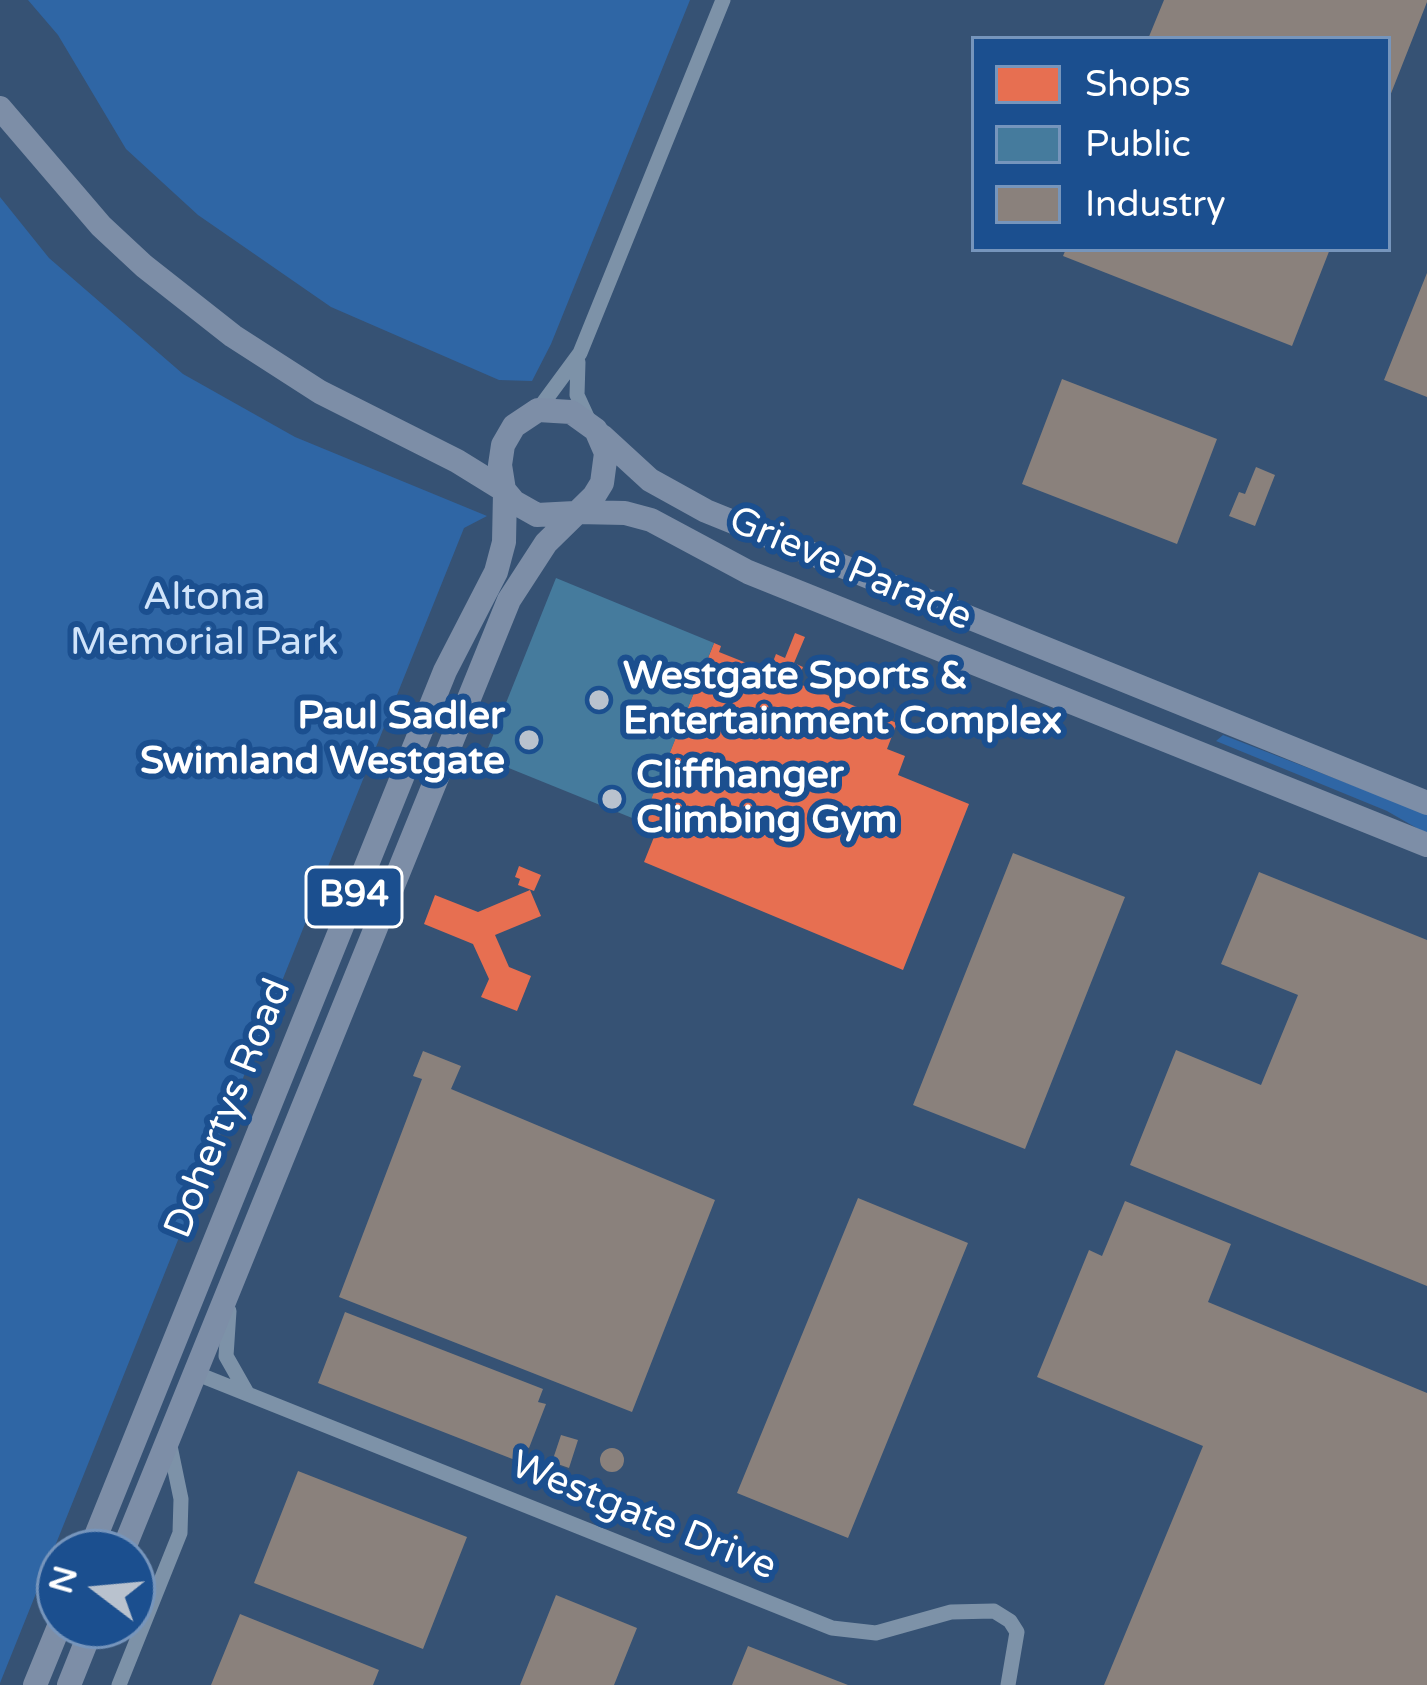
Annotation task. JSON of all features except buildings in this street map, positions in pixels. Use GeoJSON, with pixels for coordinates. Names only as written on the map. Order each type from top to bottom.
{"type":"FeatureCollection","features":[{"type":"Feature","properties":{"kind":"main road"},"geometry":{"type":"LineString","coordinates":[[0,108],[101,226],[233,336],[320,392],[457,461],[537,514],[576,513]]}},
{"type":"Feature","properties":{"kind":"main road"},"geometry":{"type":"LineString","coordinates":[[505,491],[500,465],[503,445],[514,426],[534,412],[571,412],[594,428]]}},
{"type":"Feature","properties":{"kind":"main road","name":"B94"},"geometry":{"type":"LineString","coordinates":[[576,513],[594,496],[604,476],[604,446],[594,428]]}},
{"type":"Feature","properties":{"kind":"main road","name":"Grieve Parade"},"geometry":{"type":"LineString","coordinates":[[594,428],[640,473],[679,499],[1427,803]]}},
{"type":"Feature","properties":{"kind":"main road","name":"Dohertys Road"},"geometry":{"type":"LineString","coordinates":[[98,1529],[445,670],[496,572],[504,542],[505,491]]}},
{"type":"Feature","properties":{"kind":"main road","name":"Dohertys Road"},"geometry":{"type":"LineString","coordinates":[[132,1529],[509,600],[546,543],[576,513]]}},
{"type":"Feature","properties":{"kind":"main road","name":"Grieve Parade"},"geometry":{"type":"LineString","coordinates":[[576,513],[625,513],[651,520],[748,572],[1427,845]]}},
{"type":"Feature","properties":{"kind":"main road"},"geometry":{"type":"LineString","coordinates":[[204,1268],[234,1279]]}},
{"type":"Feature","properties":{"kind":"main road"},"geometry":{"type":"LineString","coordinates":[[166,1361],[195,1372]]}},
{"type":"Feature","properties":{"kind":"main road"},"geometry":{"type":"LineString","coordinates":[[35,1685],[50,1649]]}},
{"type":"Feature","properties":{"kind":"main road"},"geometry":{"type":"LineString","coordinates":[[69,1685],[83,1649]]}},
{"type":"Feature","properties":{"kind":"street"},"geometry":{"type":"LineString","coordinates":[[534,412],[580,353],[723,0]]}},
{"type":"Feature","properties":{"kind":"street"},"geometry":{"type":"LineString","coordinates":[[580,353],[577,395],[594,428]]}},
{"type":"Feature","properties":{"kind":"street"},"geometry":{"type":"LineString","coordinates":[[234,1279],[225,1350],[247,1393]]}},
{"type":"Feature","properties":{"kind":"street","name":"Westgate Drive"},"geometry":{"type":"LineString","coordinates":[[195,1372],[832,1628],[876,1633],[951,1612],[994,1611],[1010,1621],[1016,1632],[1008,1685]]}},
{"type":"Feature","properties":{"kind":"street"},"geometry":{"type":"LineString","coordinates":[[119,1685],[182,1521],[169,1437]]}},
{"type":"Feature","properties":{"kind":"green space"},"geometry":{"type":"Polygon","coordinates":[[[28,0],[690,0],[532,381],[499,380],[331,307],[198,215],[126,149],[58,35],[28,0]]]}},
{"type":"Feature","properties":{"kind":"green space","name":"Altona Memorial Park"},"geometry":{"type":"Polygon","coordinates":[[[0,197],[49,258],[183,374],[295,437],[487,516],[464,528],[62,1529],[36,1529],[36,1593],[0,1683],[0,197]]]}},
{"type":"Feature","properties":{"kind":"green space"},"geometry":{"type":"Polygon","coordinates":[[[1223,735],[1427,814],[1427,834],[1387,811],[1216,741],[1223,735]]]}},
{"type":"Feature","properties":{"kind":"place","name":"Westgate Sports & Entertainment Complex"},"geometry":{"type":"Point","coordinates":[599,700]}},
{"type":"Feature","properties":{"kind":"place","name":"Paul Sadler Swimland Westgate"},"geometry":{"type":"Point","coordinates":[529,740]}},
{"type":"Feature","properties":{"kind":"place","name":"Cliffhanger Climbing Gym"},"geometry":{"type":"Point","coordinates":[612,799]}}]}
